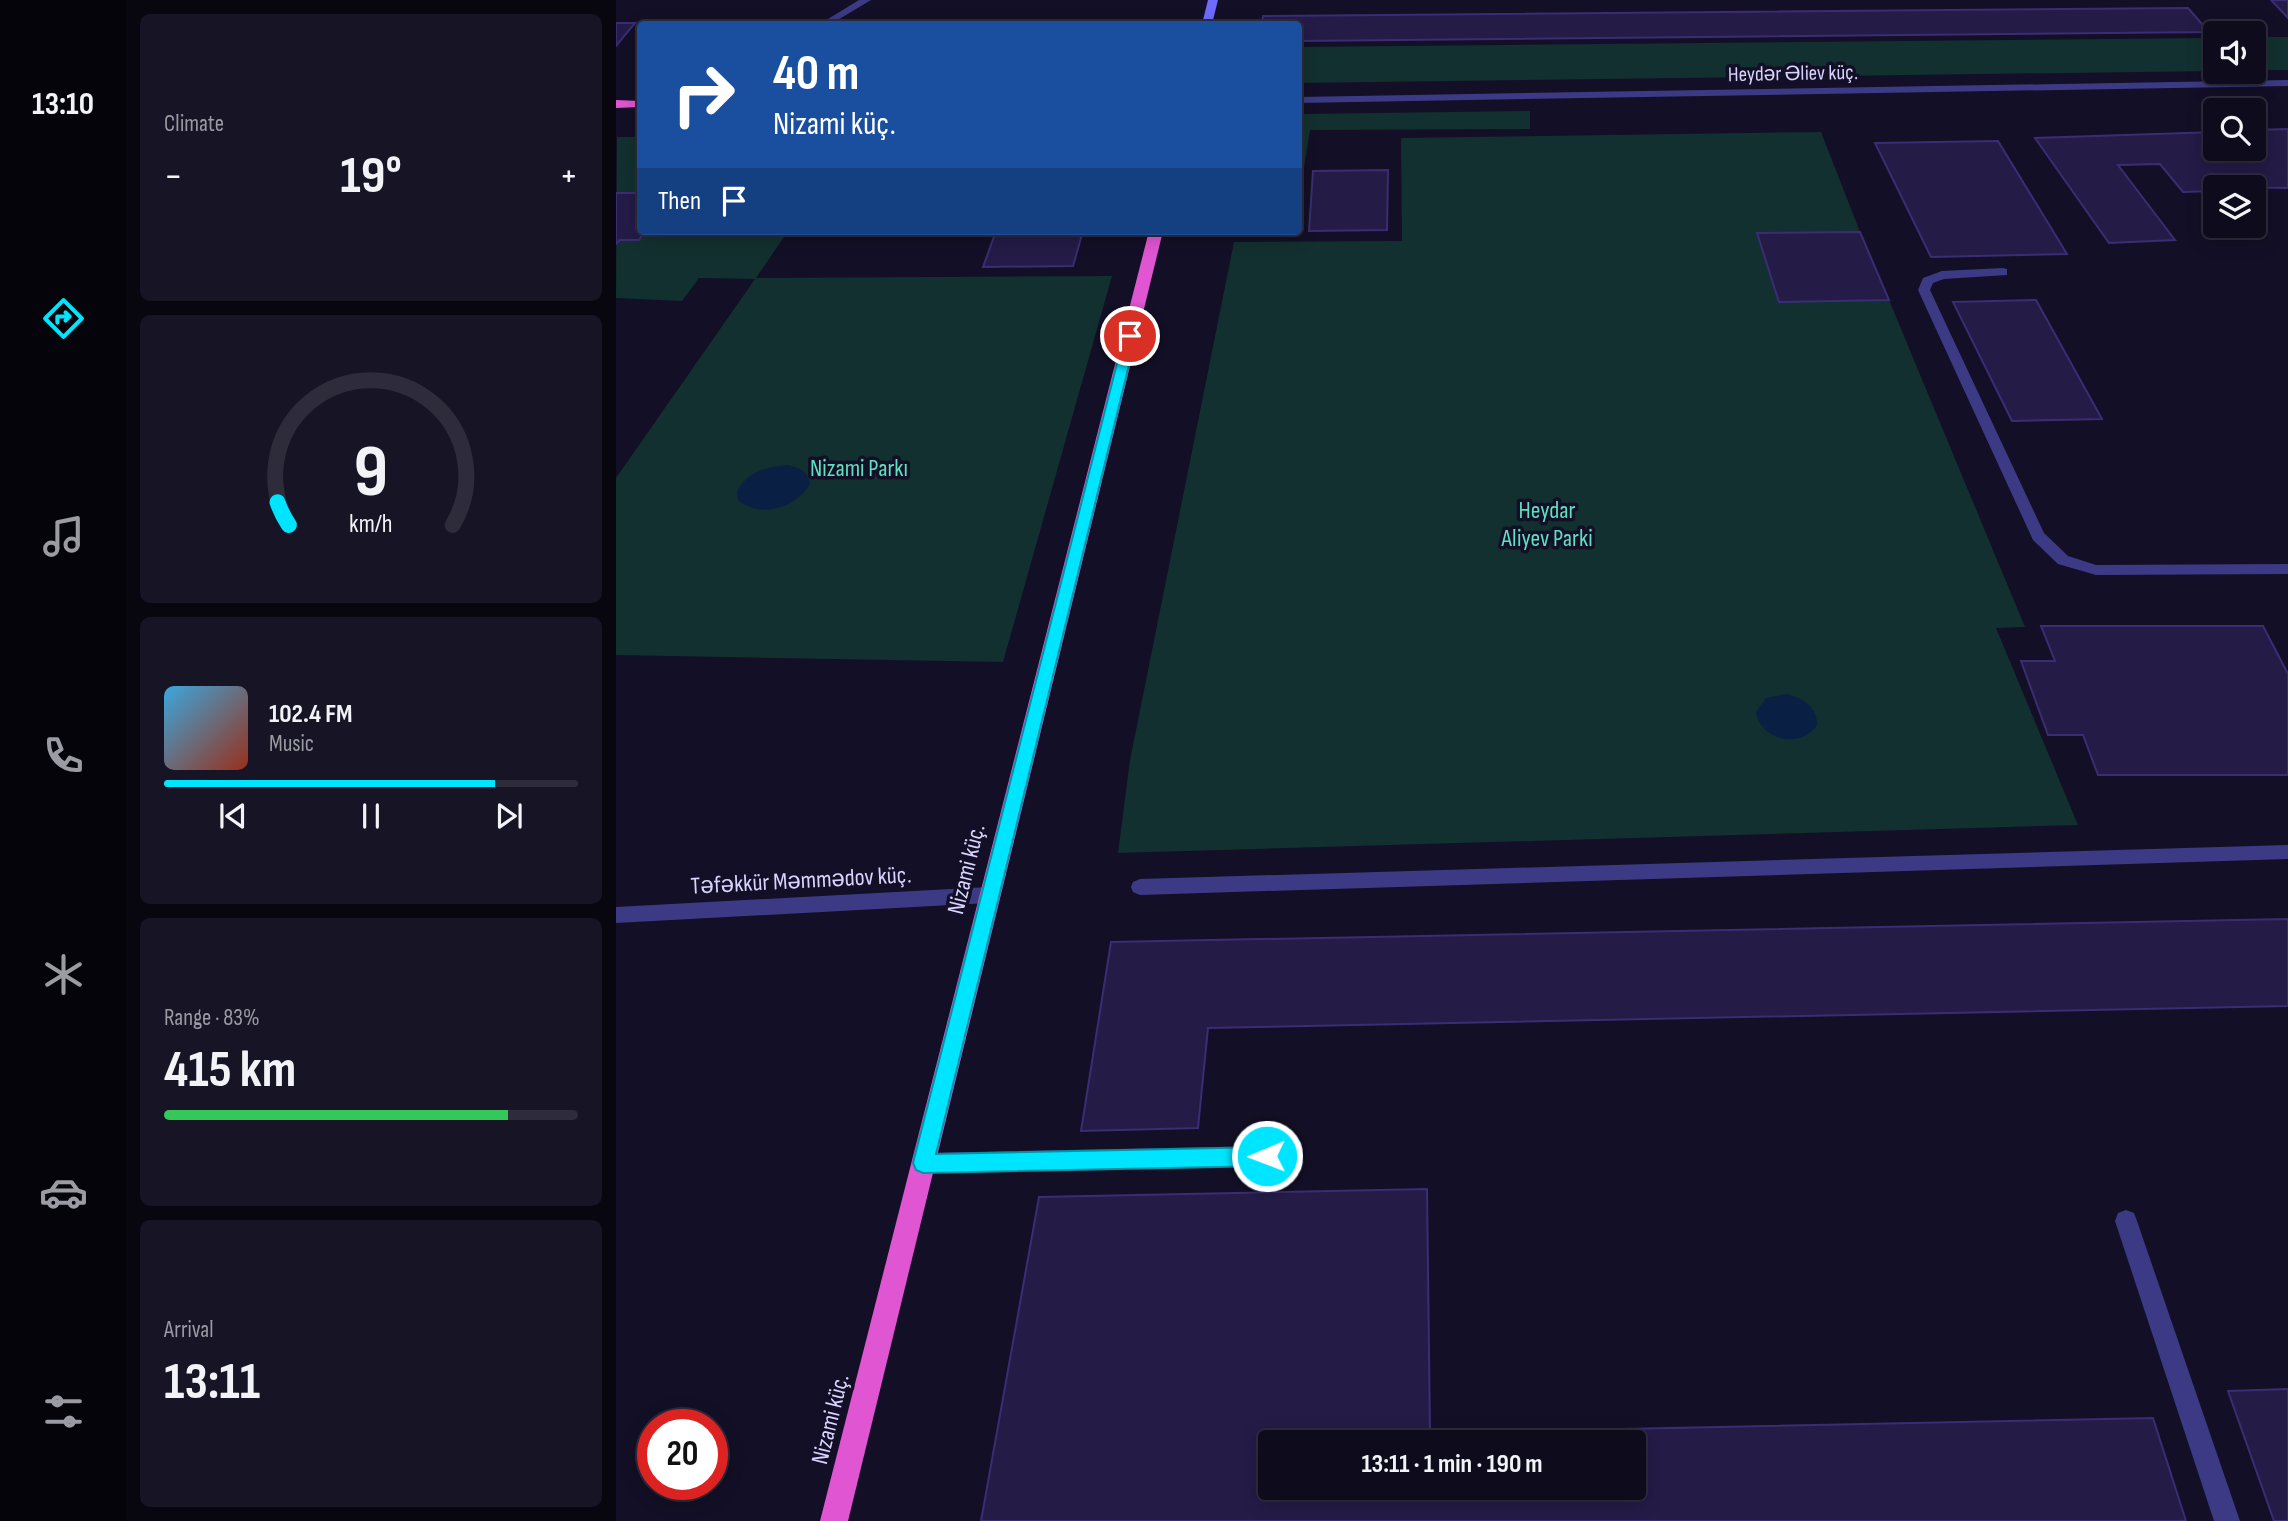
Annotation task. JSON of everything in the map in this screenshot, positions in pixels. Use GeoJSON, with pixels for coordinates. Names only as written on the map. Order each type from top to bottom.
{"type":"FeatureCollection","features":[{"type":"Feature","properties":{"kind":"highway"},"geometry":{"type":"LineString","coordinates":[[616,104],[637,104]]}},
{"type":"Feature","properties":{"kind":"highway","name":"Nizami küç."},"geometry":{"type":"LineString","coordinates":[[834,1521],[988,895],[1155,235]]}},
{"type":"Feature","properties":{"kind":"main road"},"geometry":{"type":"LineString","coordinates":[[1208,21],[1213,0]]}},
{"type":"Feature","properties":{"kind":"street"},"geometry":{"type":"LineString","coordinates":[[832,19],[866,0]]}},
{"type":"Feature","properties":{"kind":"street","name":"Heydər Əliev küç."},"geometry":{"type":"LineString","coordinates":[[1302,100],[2288,83]]}},
{"type":"Feature","properties":{"kind":"street"},"geometry":{"type":"LineString","coordinates":[[2003,272],[1942,275],[1927,281],[1924,290],[2038,536],[2063,560],[2096,570],[2288,569]]}},
{"type":"Feature","properties":{"kind":"street"},"geometry":{"type":"LineString","coordinates":[[1140,887],[2288,852]]}},
{"type":"Feature","properties":{"kind":"street","name":"Təfəkkür Məmmədov küç."},"geometry":{"type":"LineString","coordinates":[[616,915],[988,895]]}},
{"type":"Feature","properties":{"kind":"street"},"geometry":{"type":"LineString","coordinates":[[923,1163],[1267,1156]]}},
{"type":"Feature","properties":{"kind":"street"},"geometry":{"type":"LineString","coordinates":[[2126,1221],[2227,1521]]}},
{"type":"Feature","properties":{"kind":"green space"},"geometry":{"type":"Polygon","coordinates":[[[2266,37],[2288,37],[2288,70],[2266,70],[2266,37]]]}},
{"type":"Feature","properties":{"kind":"green space"},"geometry":{"type":"Polygon","coordinates":[[[2203,38],[2203,71],[1302,83],[1302,47],[2203,38]]]}},
{"type":"Feature","properties":{"kind":"green space"},"geometry":{"type":"Polygon","coordinates":[[[1530,111],[1530,129],[1310,130],[1302,181],[1302,114],[1530,111]]]}},
{"type":"Feature","properties":{"kind":"green space","name":"Heydar Aliyev Parki"},"geometry":{"type":"Polygon","coordinates":[[[1821,132],[1860,232],[1757,234],[1779,302],[1889,300],[2025,627],[1996,628],[2078,825],[1118,853],[1130,760],[1234,242],[1402,241],[1401,138],[1821,132]]]}},
{"type":"Feature","properties":{"kind":"green space","name":"Nizami Parkı"},"geometry":{"type":"Polygon","coordinates":[[[617,137],[637,137],[637,235],[785,235],[756,278],[1112,276],[1003,662],[616,655],[616,478],[755,279],[699,278],[682,301],[616,298],[617,137]]]}},
{"type":"Feature","properties":{"kind":"water"},"geometry":{"type":"Polygon","coordinates":[[[787,465],[802,470],[810,484],[796,499],[787,505],[767,510],[747,506],[738,500],[737,491],[746,479],[764,469],[787,465]]]}},
{"type":"Feature","properties":{"kind":"water"},"geometry":{"type":"Polygon","coordinates":[[[1786,694],[1798,698],[1812,708],[1817,725],[1810,733],[1792,739],[1782,738],[1773,735],[1759,722],[1756,712],[1766,698],[1786,694]]]}},
{"type":"Feature","properties":{"kind":"building"},"geometry":{"type":"Polygon","coordinates":[[[2271,0],[2288,0],[2288,18],[2271,0]]]}},
{"type":"Feature","properties":{"kind":"building"},"geometry":{"type":"Polygon","coordinates":[[[2188,8],[2203,25],[2203,32],[1302,41],[1302,21],[1262,21],[1263,16],[2188,8]]]}},
{"type":"Feature","properties":{"kind":"building"},"geometry":{"type":"Polygon","coordinates":[[[616,23],[635,23],[616,46],[616,23]]]}},
{"type":"Feature","properties":{"kind":"building"},"geometry":{"type":"Polygon","coordinates":[[[2288,129],[2288,188],[2266,188],[2266,175],[2203,175],[2203,191],[2183,192],[2160,164],[2118,165],[2175,240],[2109,243],[2035,138],[2203,132],[2203,161],[2266,161],[2266,130],[2288,129]]]}},
{"type":"Feature","properties":{"kind":"building"},"geometry":{"type":"Polygon","coordinates":[[[1998,141],[2067,254],[1931,257],[1875,143],[1998,141]]]}},
{"type":"Feature","properties":{"kind":"building"},"geometry":{"type":"Polygon","coordinates":[[[1388,170],[1387,230],[1309,231],[1313,171],[1388,170]]]}},
{"type":"Feature","properties":{"kind":"building"},"geometry":{"type":"Polygon","coordinates":[[[616,193],[637,193],[637,235],[642,235],[639,240],[620,240],[616,244],[616,193]]]}},
{"type":"Feature","properties":{"kind":"building"},"geometry":{"type":"Polygon","coordinates":[[[1860,232],[1889,300],[1779,302],[1757,233],[1860,232]]]}},
{"type":"Feature","properties":{"kind":"building"},"geometry":{"type":"Polygon","coordinates":[[[995,235],[1082,235],[1073,266],[983,267],[995,235]]]}},
{"type":"Feature","properties":{"kind":"building"},"geometry":{"type":"Polygon","coordinates":[[[2036,300],[2102,419],[2012,421],[1953,302],[2036,300]]]}},
{"type":"Feature","properties":{"kind":"building"},"geometry":{"type":"Polygon","coordinates":[[[2041,626],[2263,626],[2288,674],[2288,775],[2098,775],[2083,735],[2048,735],[2021,661],[2055,661],[2041,626]]]}},
{"type":"Feature","properties":{"kind":"building"},"geometry":{"type":"Polygon","coordinates":[[[2288,919],[2288,1006],[1208,1028],[1198,1128],[1081,1131],[1111,942],[2288,919]]]}},
{"type":"Feature","properties":{"kind":"building"},"geometry":{"type":"Polygon","coordinates":[[[1427,1189],[1430,1430],[1258,1430],[1258,1500],[1646,1500],[1646,1430],[1575,1430],[2153,1418],[2186,1521],[981,1521],[1039,1197],[1427,1189]]]}},
{"type":"Feature","properties":{"kind":"building"},"geometry":{"type":"Polygon","coordinates":[[[2288,1389],[2288,1521],[2274,1521],[2228,1391],[2288,1389]]]}},
{"type":"Feature","properties":{"kind":"route"},"geometry":{"type":"LineString","coordinates":[[1130,336],[923,1163],[1267,1156]]}}]}
